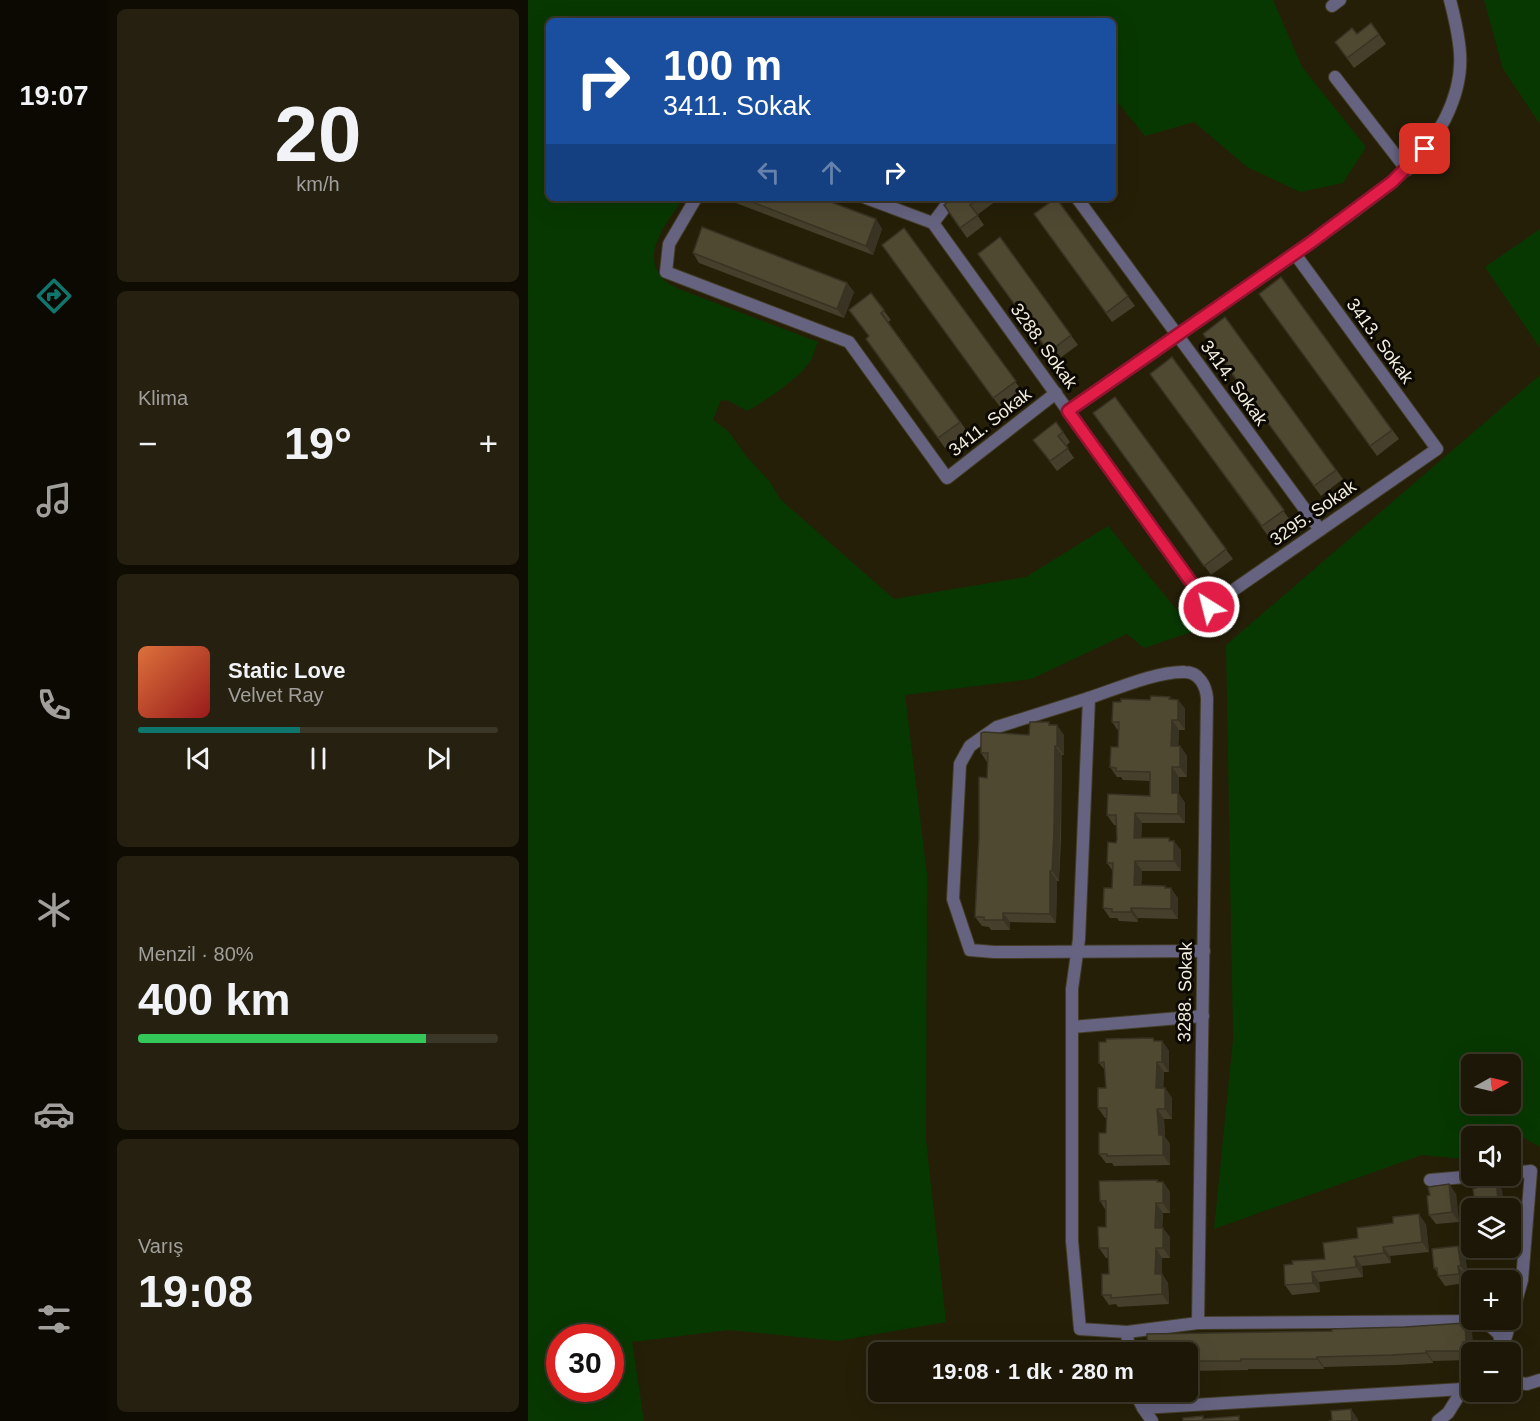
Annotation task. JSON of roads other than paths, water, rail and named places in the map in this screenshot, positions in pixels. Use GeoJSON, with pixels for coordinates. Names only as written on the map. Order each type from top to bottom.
{"type":"FeatureCollection","features":[{"type":"Feature","properties":{"kind":"street"},"geometry":{"type":"LineString","coordinates":[[1068,411],[1295,254],[1407,170],[1435,137],[1446,118],[1458,88],[1462,53],[1450,0]]}},
{"type":"Feature","properties":{"kind":"street"},"geometry":{"type":"LineString","coordinates":[[1335,77],[1407,170]]}},
{"type":"Feature","properties":{"kind":"street","name":"3411. Sokak"},"geometry":{"type":"LineString","coordinates":[[694,201],[669,244],[666,272],[849,342],[947,478],[1056,393]]}},
{"type":"Feature","properties":{"kind":"street"},"geometry":{"type":"LineString","coordinates":[[874,201],[933,223],[950,201]]}},
{"type":"Feature","properties":{"kind":"street","name":"3414. Sokak"},"geometry":{"type":"LineString","coordinates":[[1079,201],[1320,530]]}},
{"type":"Feature","properties":{"kind":"street","name":"3288. Sokak"},"geometry":{"type":"LineString","coordinates":[[933,223],[1209,607]]}},
{"type":"Feature","properties":{"kind":"street","name":"3413. Sokak"},"geometry":{"type":"LineString","coordinates":[[1295,254],[1437,449]]}},
{"type":"Feature","properties":{"kind":"street","name":"3295. Sokak"},"geometry":{"type":"LineString","coordinates":[[1209,607],[1437,449]]}},
{"type":"Feature","properties":{"kind":"street","name":"3288. Sokak"},"geometry":{"type":"LineString","coordinates":[[1089,698],[1151,677],[1186,671],[1197,675],[1206,690],[1198,1323]]}},
{"type":"Feature","properties":{"kind":"street"},"geometry":{"type":"LineString","coordinates":[[1204,951],[1077,951],[994,952],[970,950],[953,899],[960,764],[970,746],[997,727],[1089,698],[1077,951],[1072,989],[1072,1241],[1080,1329],[1127,1332],[1198,1323],[1485,1321],[1499,1334],[1500,1342]]}},
{"type":"Feature","properties":{"kind":"street"},"geometry":{"type":"LineString","coordinates":[[1072,1027],[1203,1016]]}},
{"type":"Feature","properties":{"kind":"street"},"geometry":{"type":"LineString","coordinates":[[1505,1342],[1522,1280],[1531,1171],[1521,1172]]}},
{"type":"Feature","properties":{"kind":"street"},"geometry":{"type":"LineString","coordinates":[[1430,1180],[1461,1177]]}},
{"type":"Feature","properties":{"kind":"street"},"geometry":{"type":"LineString","coordinates":[[1127,1332],[1128,1342]]}},
{"type":"Feature","properties":{"kind":"street"},"geometry":{"type":"LineString","coordinates":[[1521,1383],[1540,1380]]}},
{"type":"Feature","properties":{"kind":"street"},"geometry":{"type":"LineString","coordinates":[[1143,1408],[1461,1386]]}},
{"type":"Feature","properties":{"kind":"street"},"geometry":{"type":"LineString","coordinates":[[1438,1421],[1448,1413],[1461,1395]]}},
{"type":"Feature","properties":{"kind":"street"},"geometry":{"type":"LineString","coordinates":[[1140,1402],[1152,1421]]}}]}
